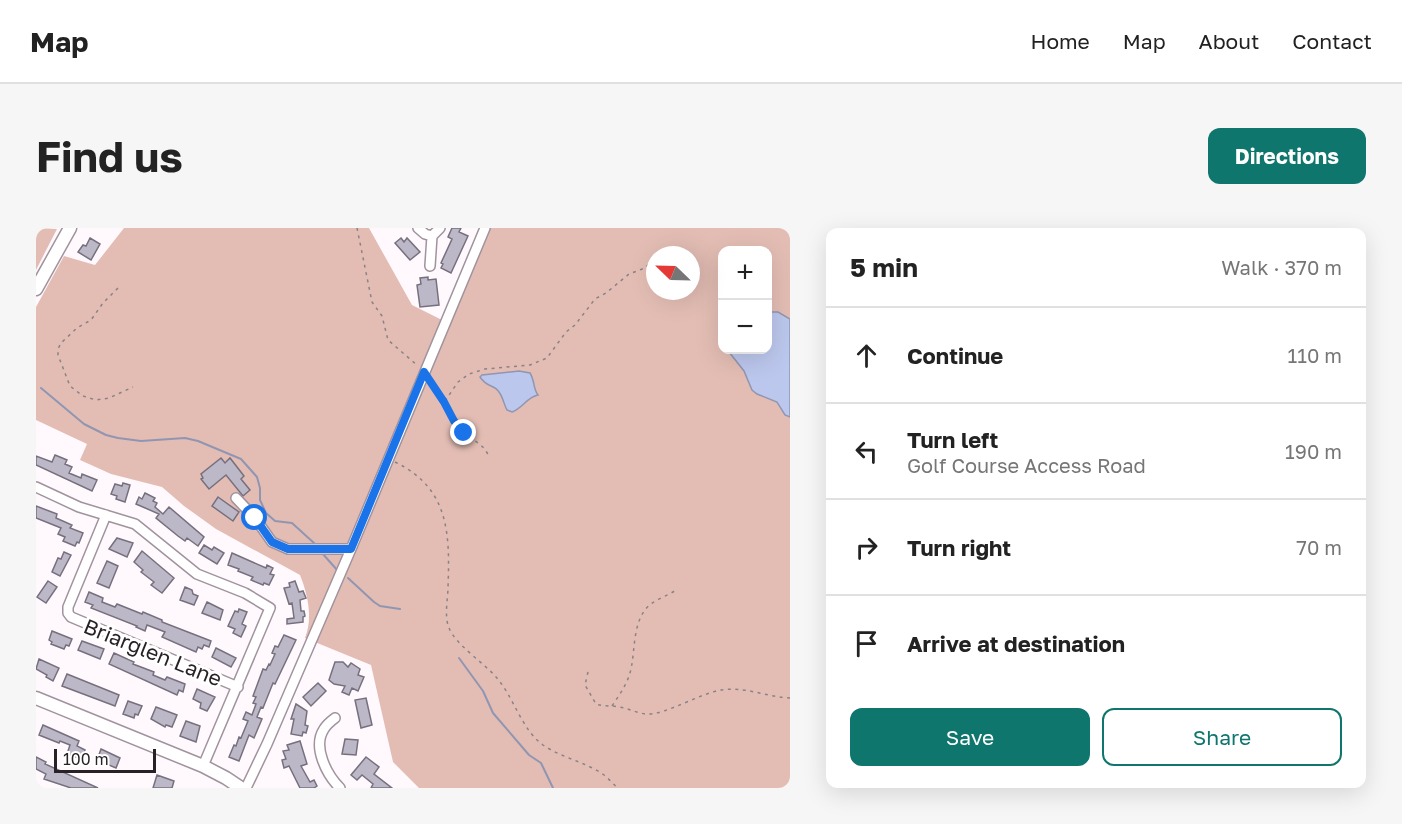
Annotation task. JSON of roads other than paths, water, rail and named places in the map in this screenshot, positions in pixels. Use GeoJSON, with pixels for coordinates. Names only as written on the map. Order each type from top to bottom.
{"type":"FeatureCollection","features":[{"type":"Feature","properties":{"kind":"main road"},"geometry":{"type":"LineString","coordinates":[[36,289],[70,228]]}},
{"type":"Feature","properties":{"kind":"main road"},"geometry":{"type":"LineString","coordinates":[[36,698],[203,766],[241,788]]}},
{"type":"Feature","properties":{"kind":"street"},"geometry":{"type":"LineString","coordinates":[[417,228],[432,236]]}},
{"type":"Feature","properties":{"kind":"street"},"geometry":{"type":"LineString","coordinates":[[430,266],[432,236],[440,228]]}},
{"type":"Feature","properties":{"kind":"street"},"geometry":{"type":"LineString","coordinates":[[246,788],[351,549],[484,228]]}},
{"type":"Feature","properties":{"kind":"street"},"geometry":{"type":"LineString","coordinates":[[36,487],[79,507],[135,524],[197,574],[245,593],[270,608],[203,766]]}},
{"type":"Feature","properties":{"kind":"street"},"geometry":{"type":"LineString","coordinates":[[236,498],[255,518],[272,542],[288,549],[351,549]]}},
{"type":"Feature","properties":{"kind":"street","name":"Briarglen Lane"},"geometry":{"type":"LineString","coordinates":[[106,515],[71,599],[68,613],[71,617],[238,687]]}},
{"type":"Feature","properties":{"kind":"street"},"geometry":{"type":"LineString","coordinates":[[335,718],[323,729],[320,738],[328,772],[340,788]]}},
{"type":"Feature","properties":{"kind":"water"},"geometry":{"type":"Polygon","coordinates":[[[772,312],[778,312],[790,319],[790,417],[785,415],[777,402],[752,390],[744,371],[731,354],[772,354],[772,312]]]}},
{"type":"Feature","properties":{"kind":"water"},"geometry":{"type":"Polygon","coordinates":[[[519,371],[530,373],[538,395],[512,412],[507,410],[497,390],[480,377],[519,371]]]}},
{"type":"Feature","properties":{"kind":"waterway"},"geometry":{"type":"LineString","coordinates":[[41,388],[84,424],[106,435],[141,441],[185,438],[241,459],[257,477],[260,500],[266,513],[275,521],[292,523],[314,543]]}},
{"type":"Feature","properties":{"kind":"waterway"},"geometry":{"type":"LineString","coordinates":[[322,553],[338,571]]}},
{"type":"Feature","properties":{"kind":"waterway"},"geometry":{"type":"LineString","coordinates":[[348,578],[380,606],[400,609]]}},
{"type":"Feature","properties":{"kind":"waterway"},"geometry":{"type":"LineString","coordinates":[[459,658],[483,691],[493,713],[529,755],[541,763],[553,788]]}}]}
